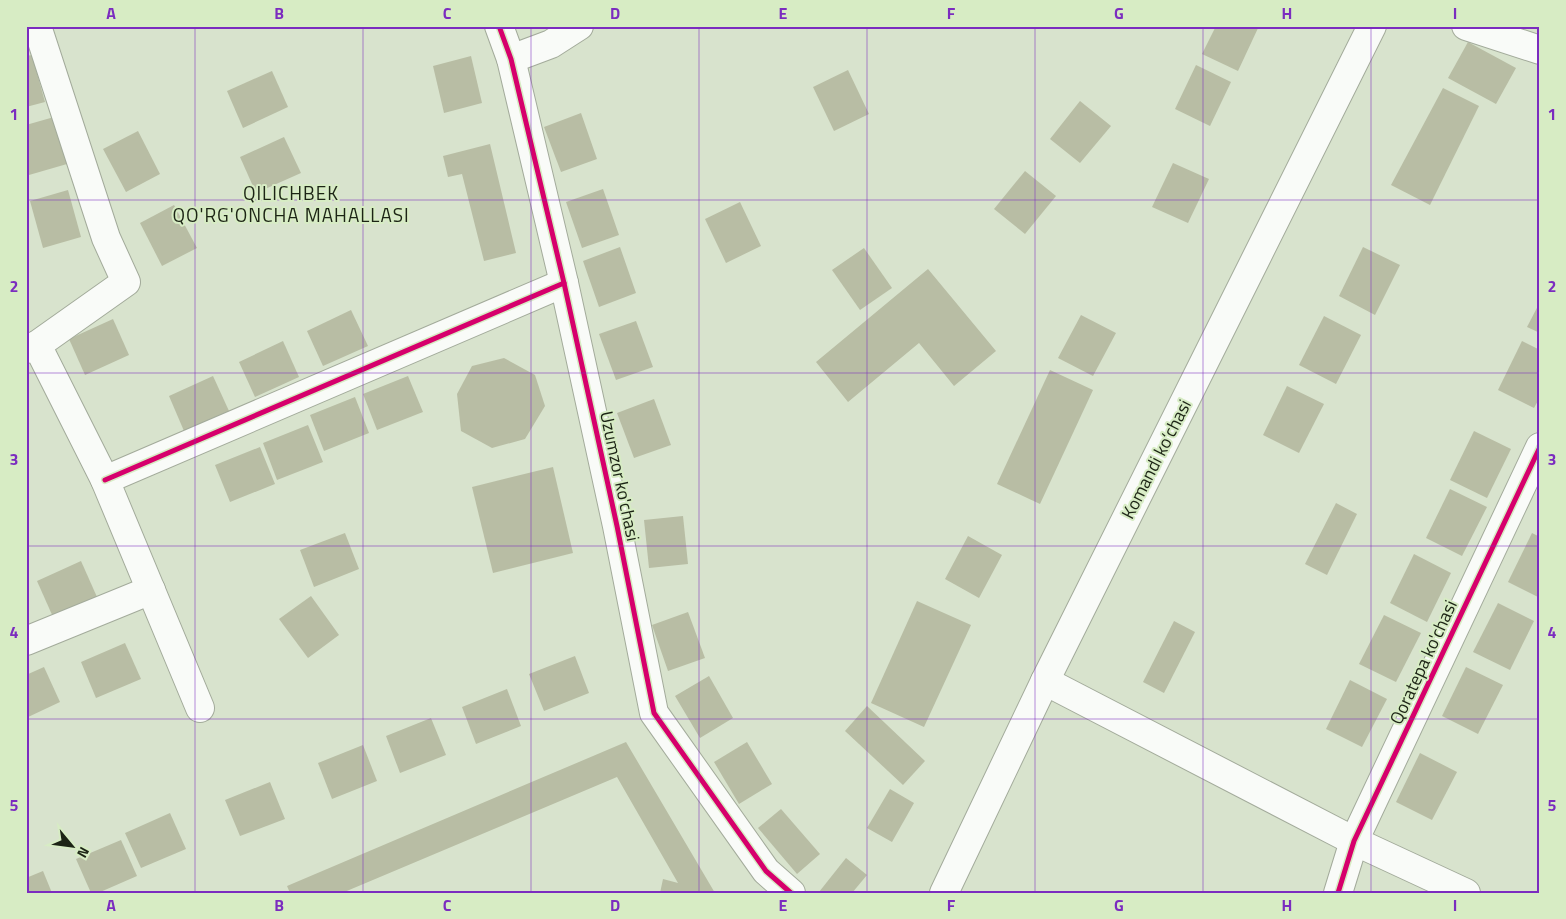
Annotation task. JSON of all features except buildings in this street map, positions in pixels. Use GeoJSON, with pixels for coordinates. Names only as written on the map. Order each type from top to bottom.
{"type":"FeatureCollection","features":[{"type":"Feature","properties":{"kind":"street"},"geometry":{"type":"LineString","coordinates":[[37,26],[106,238],[126,282],[32,347],[105,480],[200,708]]}},
{"type":"Feature","properties":{"kind":"street","name":"Uzumzor ko'chasi"},"geometry":{"type":"LineString","coordinates":[[500,26],[511,59],[564,283],[617,526],[654,713],[766,871],[791,893]]}},
{"type":"Feature","properties":{"kind":"street"},"geometry":{"type":"LineString","coordinates":[[511,59],[551,44],[579,26]]}},
{"type":"Feature","properties":{"kind":"street","name":"Komandi ko‘chasi"},"geometry":{"type":"LineString","coordinates":[[944,893],[1045,681],[1372,26]]}},
{"type":"Feature","properties":{"kind":"street"},"geometry":{"type":"LineString","coordinates":[[1466,26],[1540,50]]}},
{"type":"Feature","properties":{"kind":"street"},"geometry":{"type":"LineString","coordinates":[[105,480],[564,283]]}},
{"type":"Feature","properties":{"kind":"street","name":"Qoratepa ko'chasi"},"geometry":{"type":"LineString","coordinates":[[1338,893],[1354,841],[1540,447]]}},
{"type":"Feature","properties":{"kind":"street"},"geometry":{"type":"LineString","coordinates":[[26,641],[150,590]]}},
{"type":"Feature","properties":{"kind":"street"},"geometry":{"type":"LineString","coordinates":[[1045,681],[1354,841],[1466,893]]}},
{"type":"Feature","properties":{"kind":"cycle path"},"geometry":{"type":"LineString","coordinates":[[499,26],[511,59],[564,283],[617,526],[654,713],[766,871],[791,893]]}},
{"type":"Feature","properties":{"kind":"cycle path"},"geometry":{"type":"LineString","coordinates":[[105,480],[564,283]]}},
{"type":"Feature","properties":{"kind":"cycle path"},"geometry":{"type":"LineString","coordinates":[[1338,893],[1354,841],[1540,447]]}},
{"type":"Feature","properties":{"kind":"district","name":"QILICHBEK QO'RG'ONCHA MAHALLASI"},"geometry":{"type":"Point","coordinates":[291,203]}}]}
